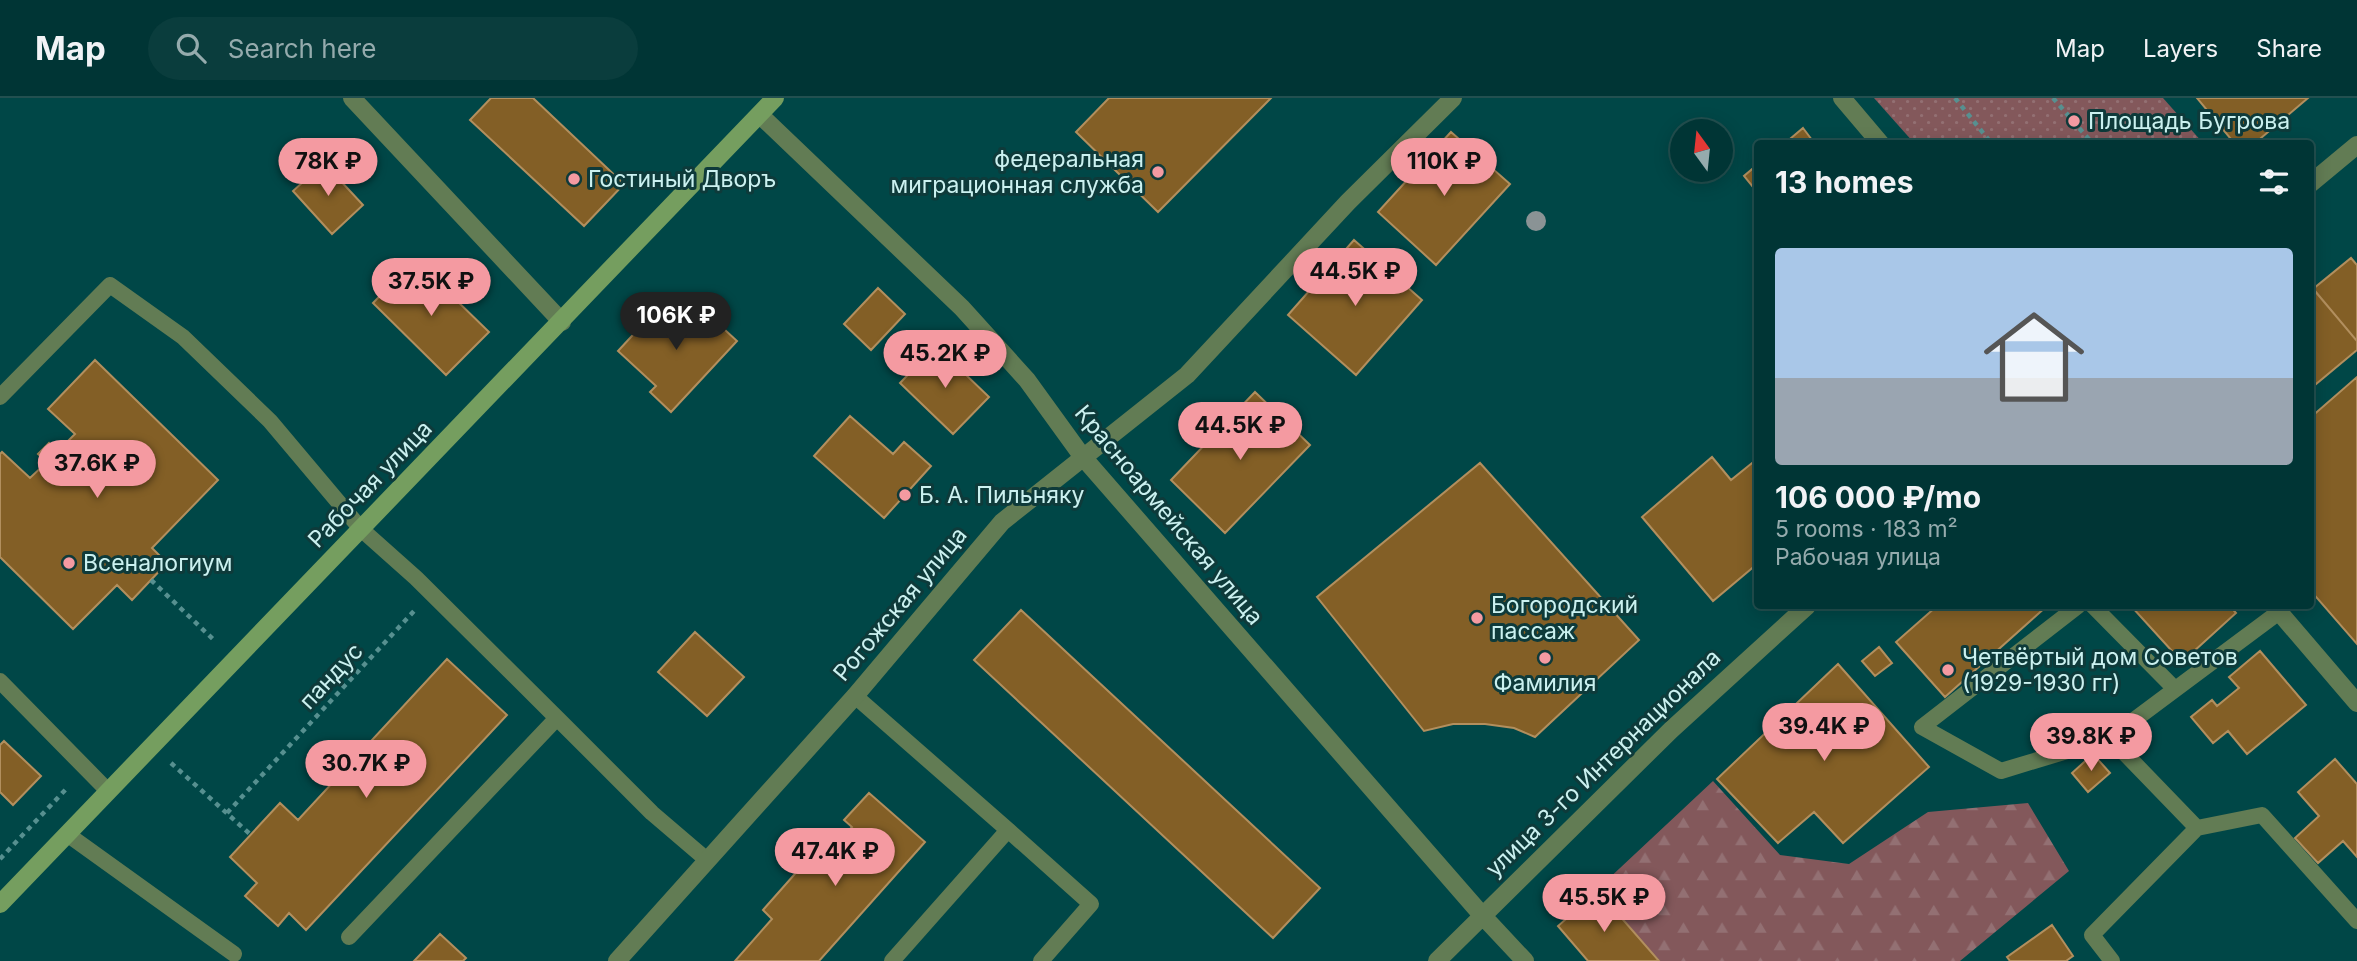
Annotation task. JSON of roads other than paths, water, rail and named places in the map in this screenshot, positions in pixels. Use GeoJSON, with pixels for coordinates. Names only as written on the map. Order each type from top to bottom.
{"type":"FeatureCollection","features":[{"type":"Feature","properties":{"kind":"main road","name":"Рабочая улица"},"geometry":{"type":"LineString","coordinates":[[0,904],[775,98]]}},
{"type":"Feature","properties":{"kind":"street"},"geometry":{"type":"LineString","coordinates":[[352,98],[562,322]]}},
{"type":"Feature","properties":{"kind":"street","name":"Рогожская улица"},"geometry":{"type":"LineString","coordinates":[[617,961],[855,696],[1002,522],[1187,375],[1348,202],[1453,98]]}},
{"type":"Feature","properties":{"kind":"street"},"geometry":{"type":"LineString","coordinates":[[1842,98],[1878,140]]}},
{"type":"Feature","properties":{"kind":"street","name":"Красноармейская улица"},"geometry":{"type":"LineString","coordinates":[[760,115],[962,308],[1027,380],[1082,456],[1525,961]]}},
{"type":"Feature","properties":{"kind":"street"},"geometry":{"type":"LineString","coordinates":[[2314,181],[2357,145]]}},
{"type":"Feature","properties":{"kind":"street","name":"улица 3-го Интернационала"},"geometry":{"type":"LineString","coordinates":[[1437,961],[1481,914],[1671,730],[1804,609]]}},
{"type":"Feature","properties":{"kind":"street"},"geometry":{"type":"LineString","coordinates":[[2276,609],[2357,703]]}},
{"type":"Feature","properties":{"kind":"lane"},"geometry":{"type":"LineString","coordinates":[[0,397],[110,285],[183,337],[271,421],[361,529],[431,593],[652,813],[707,860]]}},
{"type":"Feature","properties":{"kind":"lane"},"geometry":{"type":"LineString","coordinates":[[2074,609],[1922,727],[2001,771],[2110,738],[2276,609]]}},
{"type":"Feature","properties":{"kind":"lane"},"geometry":{"type":"LineString","coordinates":[[2096,609],[2175,689]]}},
{"type":"Feature","properties":{"kind":"lane"},"geometry":{"type":"LineString","coordinates":[[0,681],[108,791]]}},
{"type":"Feature","properties":{"kind":"lane"},"geometry":{"type":"LineString","coordinates":[[855,696],[1091,904],[1041,961]]}},
{"type":"Feature","properties":{"kind":"lane"},"geometry":{"type":"LineString","coordinates":[[349,937],[557,718]]}},
{"type":"Feature","properties":{"kind":"lane"},"geometry":{"type":"LineString","coordinates":[[2110,738],[2197,828]]}},
{"type":"Feature","properties":{"kind":"lane"},"geometry":{"type":"LineString","coordinates":[[2112,961],[2092,935],[2197,828],[2262,814],[2357,921]]}},
{"type":"Feature","properties":{"kind":"lane"},"geometry":{"type":"LineString","coordinates":[[892,961],[1008,830]]}},
{"type":"Feature","properties":{"kind":"lane"},"geometry":{"type":"LineString","coordinates":[[67,834],[234,954]]}},
{"type":"Feature","properties":{"kind":"place","name":"Площадь Бугрова"},"geometry":{"type":"Point","coordinates":[2074,121]}},
{"type":"Feature","properties":{"kind":"place","name":"федеральная миграционная служба"},"geometry":{"type":"Point","coordinates":[1158,172]}},
{"type":"Feature","properties":{"kind":"place","name":"Гостиный Дворъ"},"geometry":{"type":"Point","coordinates":[574,179]}},
{"type":"Feature","properties":{"kind":"place","name":"Б. А. Пильняку"},"geometry":{"type":"Point","coordinates":[905,495]}},
{"type":"Feature","properties":{"kind":"place","name":"Всеналогиум"},"geometry":{"type":"Point","coordinates":[69,563]}},
{"type":"Feature","properties":{"kind":"place","name":"Богородский пассаж"},"geometry":{"type":"Point","coordinates":[1477,618]}},
{"type":"Feature","properties":{"kind":"place","name":"Фамилия"},"geometry":{"type":"Point","coordinates":[1545,658]}},
{"type":"Feature","properties":{"kind":"place","name":"Четвёртый дом Советов (1929-1930 гг)"},"geometry":{"type":"Point","coordinates":[1948,670]}}]}
